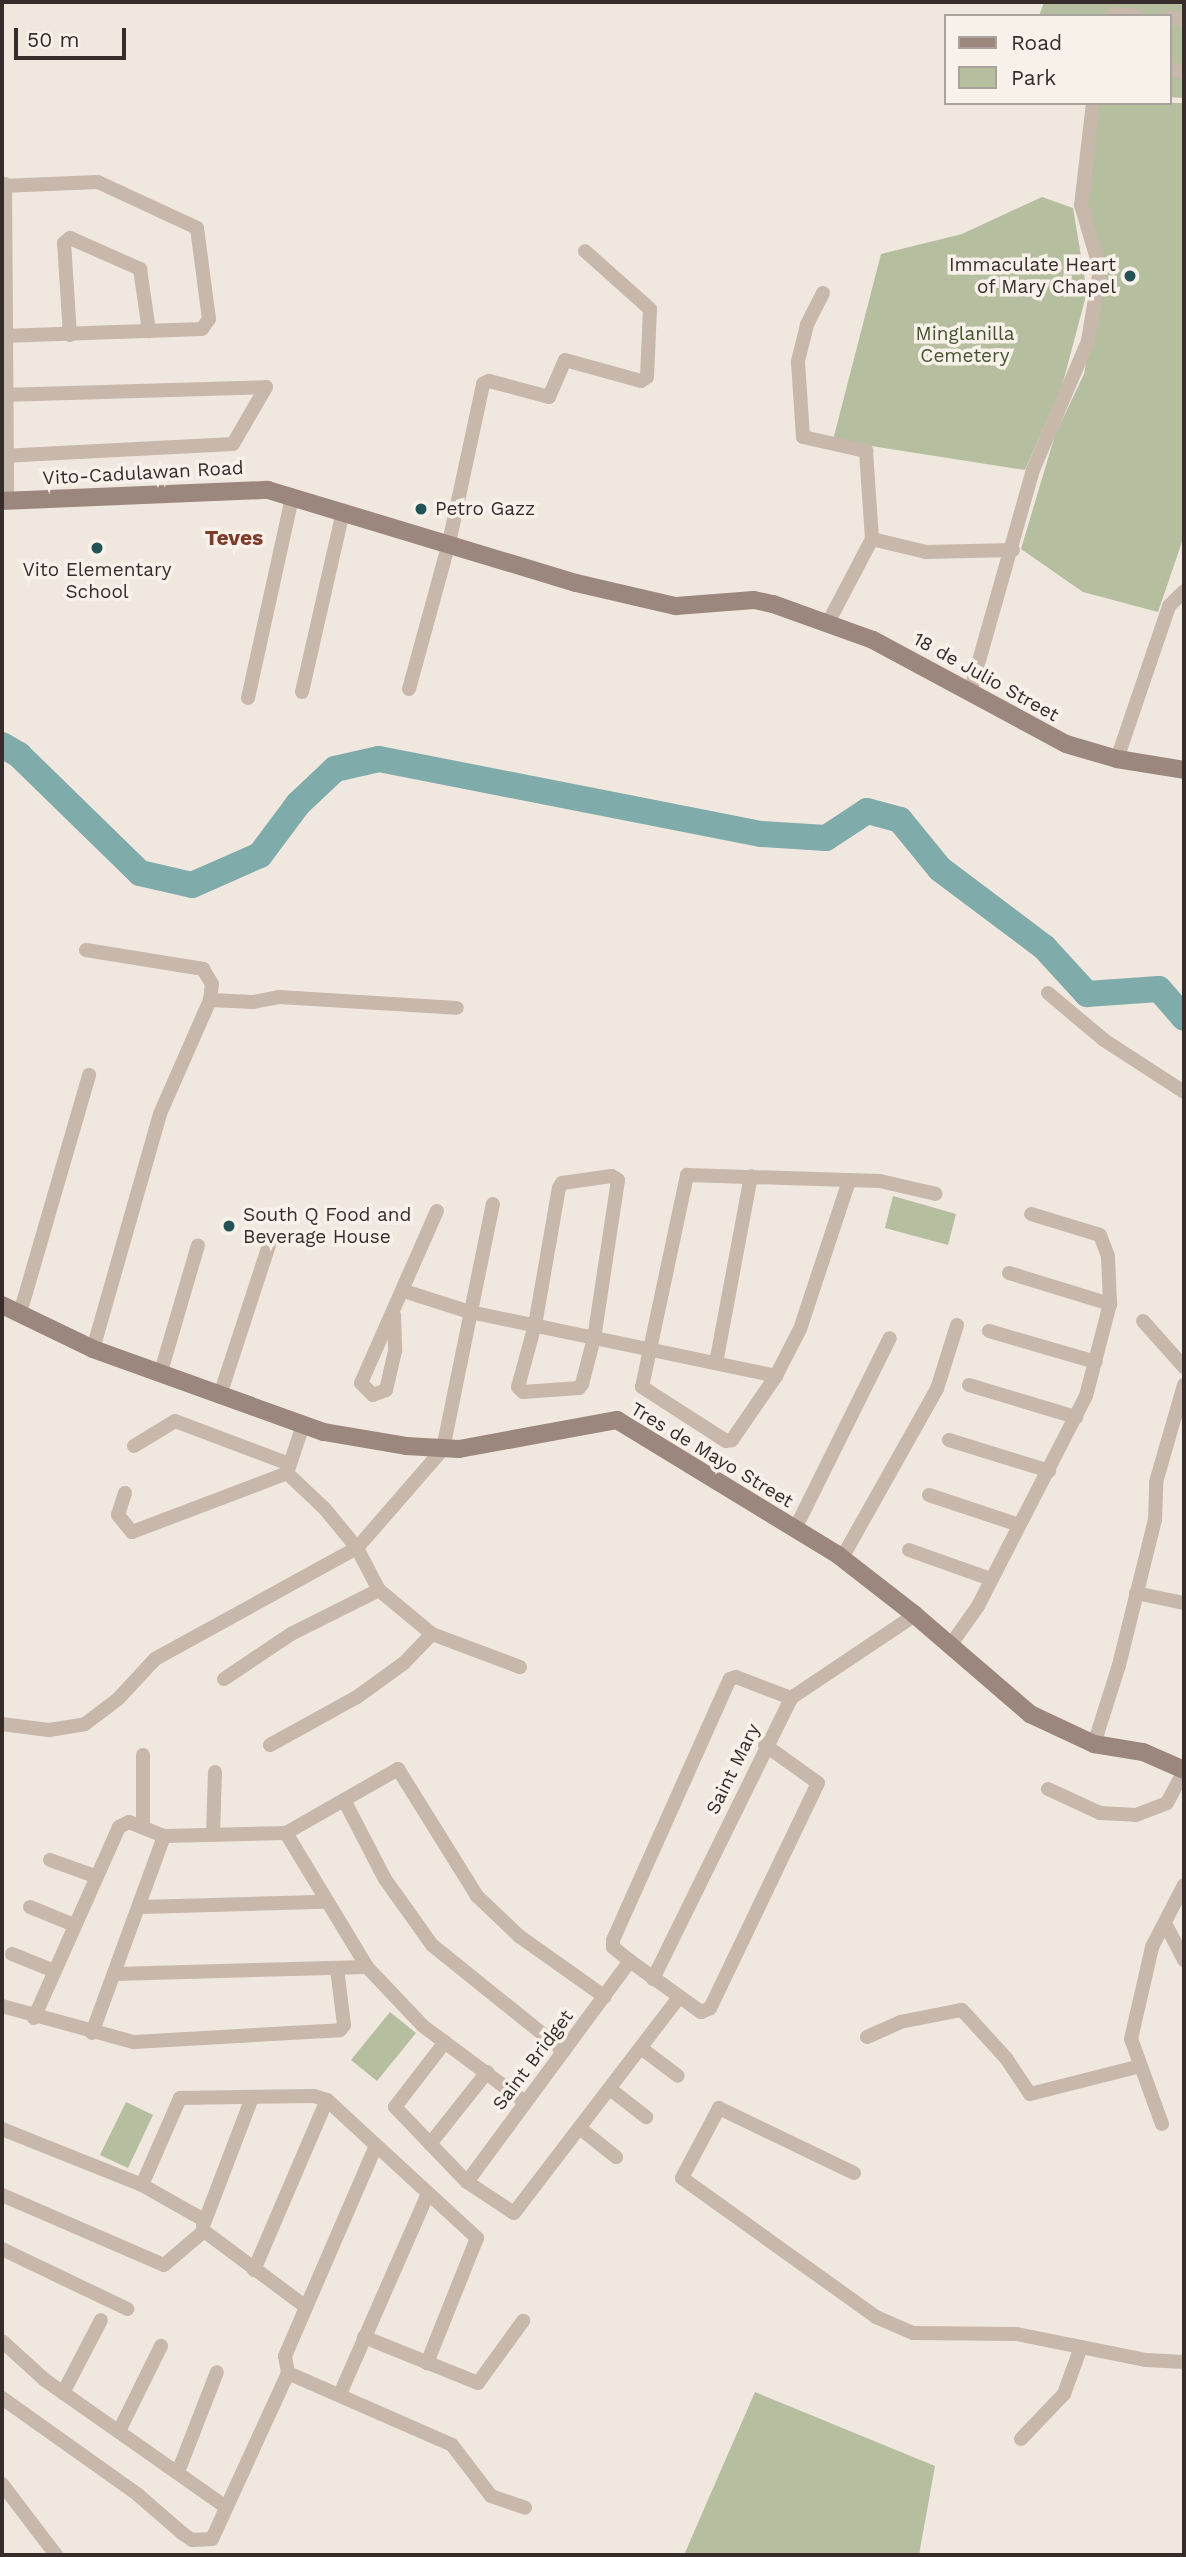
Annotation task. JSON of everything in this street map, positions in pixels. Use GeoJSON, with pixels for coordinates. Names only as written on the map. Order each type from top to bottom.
{"type":"FeatureCollection","features":[{"type":"Feature","properties":{"kind":"street"},"geometry":{"type":"LineString","coordinates":[[971,689],[1013,550],[1033,470],[1088,341],[1100,269],[1081,205],[1093,105]]}},
{"type":"Feature","properties":{"kind":"street"},"geometry":{"type":"LineString","coordinates":[[2,337],[202,329],[208,323],[197,228],[98,182],[3,185],[2,337],[5,501]]}},
{"type":"Feature","properties":{"kind":"street"},"geometry":{"type":"LineString","coordinates":[[70,335],[64,243],[70,238],[141,269],[149,331]]}},
{"type":"Feature","properties":{"kind":"street"},"geometry":{"type":"LineString","coordinates":[[409,689],[449,543],[483,384],[489,381],[549,397],[565,360],[642,381],[647,377],[650,309],[585,251]]}},
{"type":"Feature","properties":{"kind":"street"},"geometry":{"type":"LineString","coordinates":[[823,293],[807,325],[798,362],[803,436],[866,451],[872,539],[829,621]]}},
{"type":"Feature","properties":{"kind":"street"},"geometry":{"type":"LineString","coordinates":[[5,395],[266,387],[233,444],[5,456]]}},
{"type":"Feature","properties":{"kind":"street","name":"Vito-Cadulawan Road"},"geometry":{"type":"LineString","coordinates":[[5,501],[235,488],[268,490],[576,583],[676,606],[754,600],[773,604]]}},
{"type":"Feature","properties":{"kind":"street"},"geometry":{"type":"LineString","coordinates":[[248,698],[292,498]]}},
{"type":"Feature","properties":{"kind":"street"},"geometry":{"type":"LineString","coordinates":[[302,692],[343,513]]}},
{"type":"Feature","properties":{"kind":"street"},"geometry":{"type":"LineString","coordinates":[[872,539],[926,552],[1013,550]]}},
{"type":"Feature","properties":{"kind":"street"},"geometry":{"type":"LineString","coordinates":[[1116,759],[1169,606],[1184,591]]}},
{"type":"Feature","properties":{"kind":"street","name":"18 de Julio Street"},"geometry":{"type":"LineString","coordinates":[[773,604],[829,621],[971,689],[1066,744],[1116,759],[1184,770]]}},
{"type":"Feature","properties":{"kind":"street"},"geometry":{"type":"LineString","coordinates":[[86,950],[203,969],[212,984],[210,1000],[160,1114],[93,1349]]}},
{"type":"Feature","properties":{"kind":"street"},"geometry":{"type":"LineString","coordinates":[[1048,993],[1104,1040],[1184,1092]]}},
{"type":"Feature","properties":{"kind":"street"},"geometry":{"type":"LineString","coordinates":[[210,1000],[253,1002],[279,998],[457,1008]]}},
{"type":"Feature","properties":{"kind":"street"},"geometry":{"type":"LineString","coordinates":[[20,1313],[89,1075]]}},
{"type":"Feature","properties":{"kind":"street"},"geometry":{"type":"LineString","coordinates":[[849,1181],[800,1328],[776,1376],[733,1440],[726,1441],[642,1387],[652,1350],[684,1179],[690,1173],[880,1181],[936,1194]]}},
{"type":"Feature","properties":{"kind":"street"},"geometry":{"type":"LineString","coordinates":[[612,1176],[618,1180],[594,1338],[579,1388],[523,1392],[518,1387],[535,1325],[561,1184],[612,1176]]}},
{"type":"Feature","properties":{"kind":"street"},"geometry":{"type":"LineString","coordinates":[[716,1363],[751,1176]]}},
{"type":"Feature","properties":{"kind":"street"},"geometry":{"type":"LineString","coordinates":[[2,1724],[49,1730],[85,1724],[118,1699],[155,1659],[357,1548],[443,1449],[493,1204]]}},
{"type":"Feature","properties":{"kind":"street"},"geometry":{"type":"LineString","coordinates":[[394,1315],[395,1351],[386,1390],[373,1395],[361,1383],[394,1315],[437,1211]]}},
{"type":"Feature","properties":{"kind":"street"},"geometry":{"type":"LineString","coordinates":[[949,1647],[964,1631],[1076,1417],[1096,1362],[1110,1304],[1108,1256],[1100,1235],[1031,1214]]}},
{"type":"Feature","properties":{"kind":"street"},"geometry":{"type":"LineString","coordinates":[[160,1375],[198,1245]]}},
{"type":"Feature","properties":{"kind":"street"},"geometry":{"type":"LineString","coordinates":[[220,1395],[269,1245]]}},
{"type":"Feature","properties":{"kind":"street"},"geometry":{"type":"LineString","coordinates":[[1009,1273],[1110,1304]]}},
{"type":"Feature","properties":{"kind":"street"},"geometry":{"type":"LineString","coordinates":[[404,1291],[470,1312],[776,1376]]}},
{"type":"Feature","properties":{"kind":"street","name":"Tres de Mayo Street"},"geometry":{"type":"LineString","coordinates":[[2,1304],[93,1349],[160,1375],[303,1425],[406,1447],[443,1449],[617,1420],[842,1558],[909,1619],[949,1647],[1030,1714],[1094,1744],[1143,1752],[1184,1770]]}},
{"type":"Feature","properties":{"kind":"street"},"geometry":{"type":"LineString","coordinates":[[1143,1321],[1184,1367]]}},
{"type":"Feature","properties":{"kind":"street"},"geometry":{"type":"LineString","coordinates":[[842,1558],[937,1389],[957,1325]]}},
{"type":"Feature","properties":{"kind":"street"},"geometry":{"type":"LineString","coordinates":[[989,1331],[1096,1362]]}},
{"type":"Feature","properties":{"kind":"street"},"geometry":{"type":"LineString","coordinates":[[794,1529],[890,1338]]}},
{"type":"Feature","properties":{"kind":"street"},"geometry":{"type":"LineString","coordinates":[[969,1385],[1076,1417]]}},
{"type":"Feature","properties":{"kind":"street"},"geometry":{"type":"LineString","coordinates":[[1094,1744],[1155,1520],[1156,1482],[1184,1385]]}},
{"type":"Feature","properties":{"kind":"street"},"geometry":{"type":"LineString","coordinates":[[134,1446],[175,1421],[287,1468],[357,1548],[379,1590],[432,1634],[520,1667]]}},
{"type":"Feature","properties":{"kind":"street"},"geometry":{"type":"LineString","coordinates":[[125,1493],[118,1514],[132,1532],[287,1468],[303,1425]]}},
{"type":"Feature","properties":{"kind":"street"},"geometry":{"type":"LineString","coordinates":[[949,1440],[1049,1471]]}},
{"type":"Feature","properties":{"kind":"street"},"geometry":{"type":"LineString","coordinates":[[929,1495],[1019,1525]]}},
{"type":"Feature","properties":{"kind":"street"},"geometry":{"type":"LineString","coordinates":[[909,1550],[991,1579]]}},
{"type":"Feature","properties":{"kind":"street"},"geometry":{"type":"LineString","coordinates":[[224,1679],[291,1634],[379,1590]]}},
{"type":"Feature","properties":{"kind":"street"},"geometry":{"type":"LineString","coordinates":[[1136,1593],[1184,1603]]}},
{"type":"Feature","properties":{"kind":"street","name":"Saint Mary"},"geometry":{"type":"LineString","coordinates":[[653,1979],[765,1745],[791,1698],[909,1619]]}},
{"type":"Feature","properties":{"kind":"street"},"geometry":{"type":"LineString","coordinates":[[270,1745],[357,1698],[404,1663],[432,1634]]}},
{"type":"Feature","properties":{"kind":"street"},"geometry":{"type":"LineString","coordinates":[[765,1745],[818,1783],[710,2008],[701,2012],[613,1947],[613,1940],[730,1679],[736,1677],[791,1698]]}},
{"type":"Feature","properties":{"kind":"street"},"geometry":{"type":"LineString","coordinates":[[143,1755],[143,1826]]}},
{"type":"Feature","properties":{"kind":"street"},"geometry":{"type":"LineString","coordinates":[[34,2018],[119,1826],[128,1822],[164,1836],[286,1833],[401,1770],[477,1896],[519,1936],[605,1997]]}},
{"type":"Feature","properties":{"kind":"street"},"geometry":{"type":"LineString","coordinates":[[1048,1789],[1100,1813],[1136,1815],[1167,1803],[1184,1770]]}},
{"type":"Feature","properties":{"kind":"street"},"geometry":{"type":"LineString","coordinates":[[213,1835],[215,1772]]}},
{"type":"Feature","properties":{"kind":"street"},"geometry":{"type":"LineString","coordinates":[[344,1800],[385,1879],[432,1945],[564,2050]]}},
{"type":"Feature","properties":{"kind":"street"},"geometry":{"type":"LineString","coordinates":[[286,1833],[325,1902],[367,1967],[424,2026],[525,2102]]}},
{"type":"Feature","properties":{"kind":"street"},"geometry":{"type":"LineString","coordinates":[[92,2033],[141,1907],[164,1836]]}},
{"type":"Feature","properties":{"kind":"street"},"geometry":{"type":"LineString","coordinates":[[50,1860],[95,1876]]}},
{"type":"Feature","properties":{"kind":"street"},"geometry":{"type":"LineString","coordinates":[[1162,2124],[1131,2039],[1152,1947],[1184,1885]]}},
{"type":"Feature","properties":{"kind":"street"},"geometry":{"type":"LineString","coordinates":[[141,1907],[325,1902]]}},
{"type":"Feature","properties":{"kind":"street"},"geometry":{"type":"LineString","coordinates":[[30,1907],[74,1925]]}},
{"type":"Feature","properties":{"kind":"street"},"geometry":{"type":"LineString","coordinates":[[1165,1923],[1184,1960]]}},
{"type":"Feature","properties":{"kind":"street"},"geometry":{"type":"LineString","coordinates":[[12,1954],[54,1971]]}},
{"type":"Feature","properties":{"kind":"street","name":"Saint Bridget"},"geometry":{"type":"LineString","coordinates":[[467,2182],[631,1961]]}},
{"type":"Feature","properties":{"kind":"street"},"geometry":{"type":"LineString","coordinates":[[115,1974],[367,1967]]}},
{"type":"Feature","properties":{"kind":"street"},"geometry":{"type":"LineString","coordinates":[[2,2006],[34,2018],[134,2042],[340,2030],[344,2025],[337,1969]]}},
{"type":"Feature","properties":{"kind":"street"},"geometry":{"type":"LineString","coordinates":[[445,2042],[395,2104],[396,2109],[467,2182],[514,2213],[581,2129],[679,1997]]}},
{"type":"Feature","properties":{"kind":"street"},"geometry":{"type":"LineString","coordinates":[[867,2037],[900,2022],[962,2010],[1006,2058],[1030,2094],[1141,2066]]}},
{"type":"Feature","properties":{"kind":"street"},"geometry":{"type":"LineString","coordinates":[[641,2048],[678,2076]]}},
{"type":"Feature","properties":{"kind":"street"},"geometry":{"type":"LineString","coordinates":[[430,2144],[487,2072]]}},
{"type":"Feature","properties":{"kind":"street"},"geometry":{"type":"LineString","coordinates":[[611,2089],[646,2117]]}},
{"type":"Feature","properties":{"kind":"street"},"geometry":{"type":"LineString","coordinates":[[142,2185],[180,2098],[314,2096],[327,2099],[478,2243],[427,2363]]}},
{"type":"Feature","properties":{"kind":"street"},"geometry":{"type":"LineString","coordinates":[[2,2195],[164,2264],[204,2226],[252,2098]]}},
{"type":"Feature","properties":{"kind":"street"},"geometry":{"type":"LineString","coordinates":[[254,2270],[327,2099]]}},
{"type":"Feature","properties":{"kind":"street"},"geometry":{"type":"LineString","coordinates":[[854,2173],[719,2108],[681,2178],[876,2317],[913,2333],[1017,2334],[1146,2360],[1184,2362]]}},
{"type":"Feature","properties":{"kind":"street"},"geometry":{"type":"LineString","coordinates":[[2,2129],[142,2185],[204,2226],[254,2270],[306,2307]]}},
{"type":"Feature","properties":{"kind":"street"},"geometry":{"type":"LineString","coordinates":[[581,2129],[615,2157]]}},
{"type":"Feature","properties":{"kind":"street"},"geometry":{"type":"LineString","coordinates":[[2,2398],[137,2494],[192,2540],[212,2539],[288,2373],[285,2356],[376,2146]]}},
{"type":"Feature","properties":{"kind":"street"},"geometry":{"type":"LineString","coordinates":[[340,2394],[427,2196]]}},
{"type":"Feature","properties":{"kind":"street"},"geometry":{"type":"LineString","coordinates":[[2,2249],[127,2309]]}},
{"type":"Feature","properties":{"kind":"street"},"geometry":{"type":"LineString","coordinates":[[63,2393],[102,2320]]}},
{"type":"Feature","properties":{"kind":"street"},"geometry":{"type":"LineString","coordinates":[[364,2337],[479,2383],[523,2321]]}},
{"type":"Feature","properties":{"kind":"street"},"geometry":{"type":"LineString","coordinates":[[2,2341],[63,2393],[226,2507]]}},
{"type":"Feature","properties":{"kind":"street"},"geometry":{"type":"LineString","coordinates":[[119,2431],[162,2346]]}},
{"type":"Feature","properties":{"kind":"street"},"geometry":{"type":"LineString","coordinates":[[1021,2439],[1064,2394],[1081,2347]]}},
{"type":"Feature","properties":{"kind":"street"},"geometry":{"type":"LineString","coordinates":[[178,2472],[218,2372]]}},
{"type":"Feature","properties":{"kind":"street"},"geometry":{"type":"LineString","coordinates":[[288,2373],[452,2445],[491,2496],[526,2508]]}},
{"type":"Feature","properties":{"kind":"street"},"geometry":{"type":"LineString","coordinates":[[2,2484],[56,2555]]}},
{"type":"Feature","properties":{"kind":"green space"},"geometry":{"type":"Polygon","coordinates":[[[1044,2],[1184,2],[1184,98],[1172,97],[1172,14],[1040,14],[1044,2]]]}},
{"type":"Feature","properties":{"kind":"green space"},"geometry":{"type":"Polygon","coordinates":[[[1184,103],[1184,536],[1158,612],[1083,592],[1021,549],[1055,435],[1084,374],[1104,267],[1085,206],[1098,105],[1184,103]]]}},
{"type":"Feature","properties":{"kind":"green space","name":"Minglanilla Cemetery"},"geometry":{"type":"Polygon","coordinates":[[[1042,197],[1073,208],[1087,292],[1062,386],[1025,470],[833,440],[881,254],[962,234],[1042,197]]]}},
{"type":"Feature","properties":{"kind":"green space"},"geometry":{"type":"Polygon","coordinates":[[[893,1196],[956,1214],[948,1245],[885,1228],[893,1196]]]}},
{"type":"Feature","properties":{"kind":"green space"},"geometry":{"type":"Polygon","coordinates":[[[390,2012],[416,2033],[377,2081],[351,2060],[390,2012]]]}},
{"type":"Feature","properties":{"kind":"green space"},"geometry":{"type":"Polygon","coordinates":[[[126,2102],[153,2115],[128,2168],[100,2155],[126,2102]]]}},
{"type":"Feature","properties":{"kind":"green space"},"geometry":{"type":"Polygon","coordinates":[[[755,2392],[935,2466],[919,2555],[684,2555],[755,2392]]]}},
{"type":"Feature","properties":{"kind":"waterway"},"geometry":{"type":"LineString","coordinates":[[2,745],[19,755],[140,873],[192,885],[260,855],[298,804],[335,769],[379,759],[761,834],[826,838],[867,811],[900,820],[940,869],[1044,947],[1087,994],[1159,989],[1184,1018]]}},
{"type":"Feature","properties":{"kind":"place","name":"Immaculate Heart of Mary Chapel"},"geometry":{"type":"Point","coordinates":[1130,276]}},
{"type":"Feature","properties":{"kind":"place","name":"Petro Gazz"},"geometry":{"type":"Point","coordinates":[421,509]}},
{"type":"Feature","properties":{"kind":"place","name":"Vito Elementary School"},"geometry":{"type":"Point","coordinates":[97,548]}},
{"type":"Feature","properties":{"kind":"place","name":"South Q Food and Beverage House"},"geometry":{"type":"Point","coordinates":[229,1226]}},
{"type":"Feature","properties":{"kind":"district","name":"Teves"},"geometry":{"type":"Point","coordinates":[234,538]}}]}
